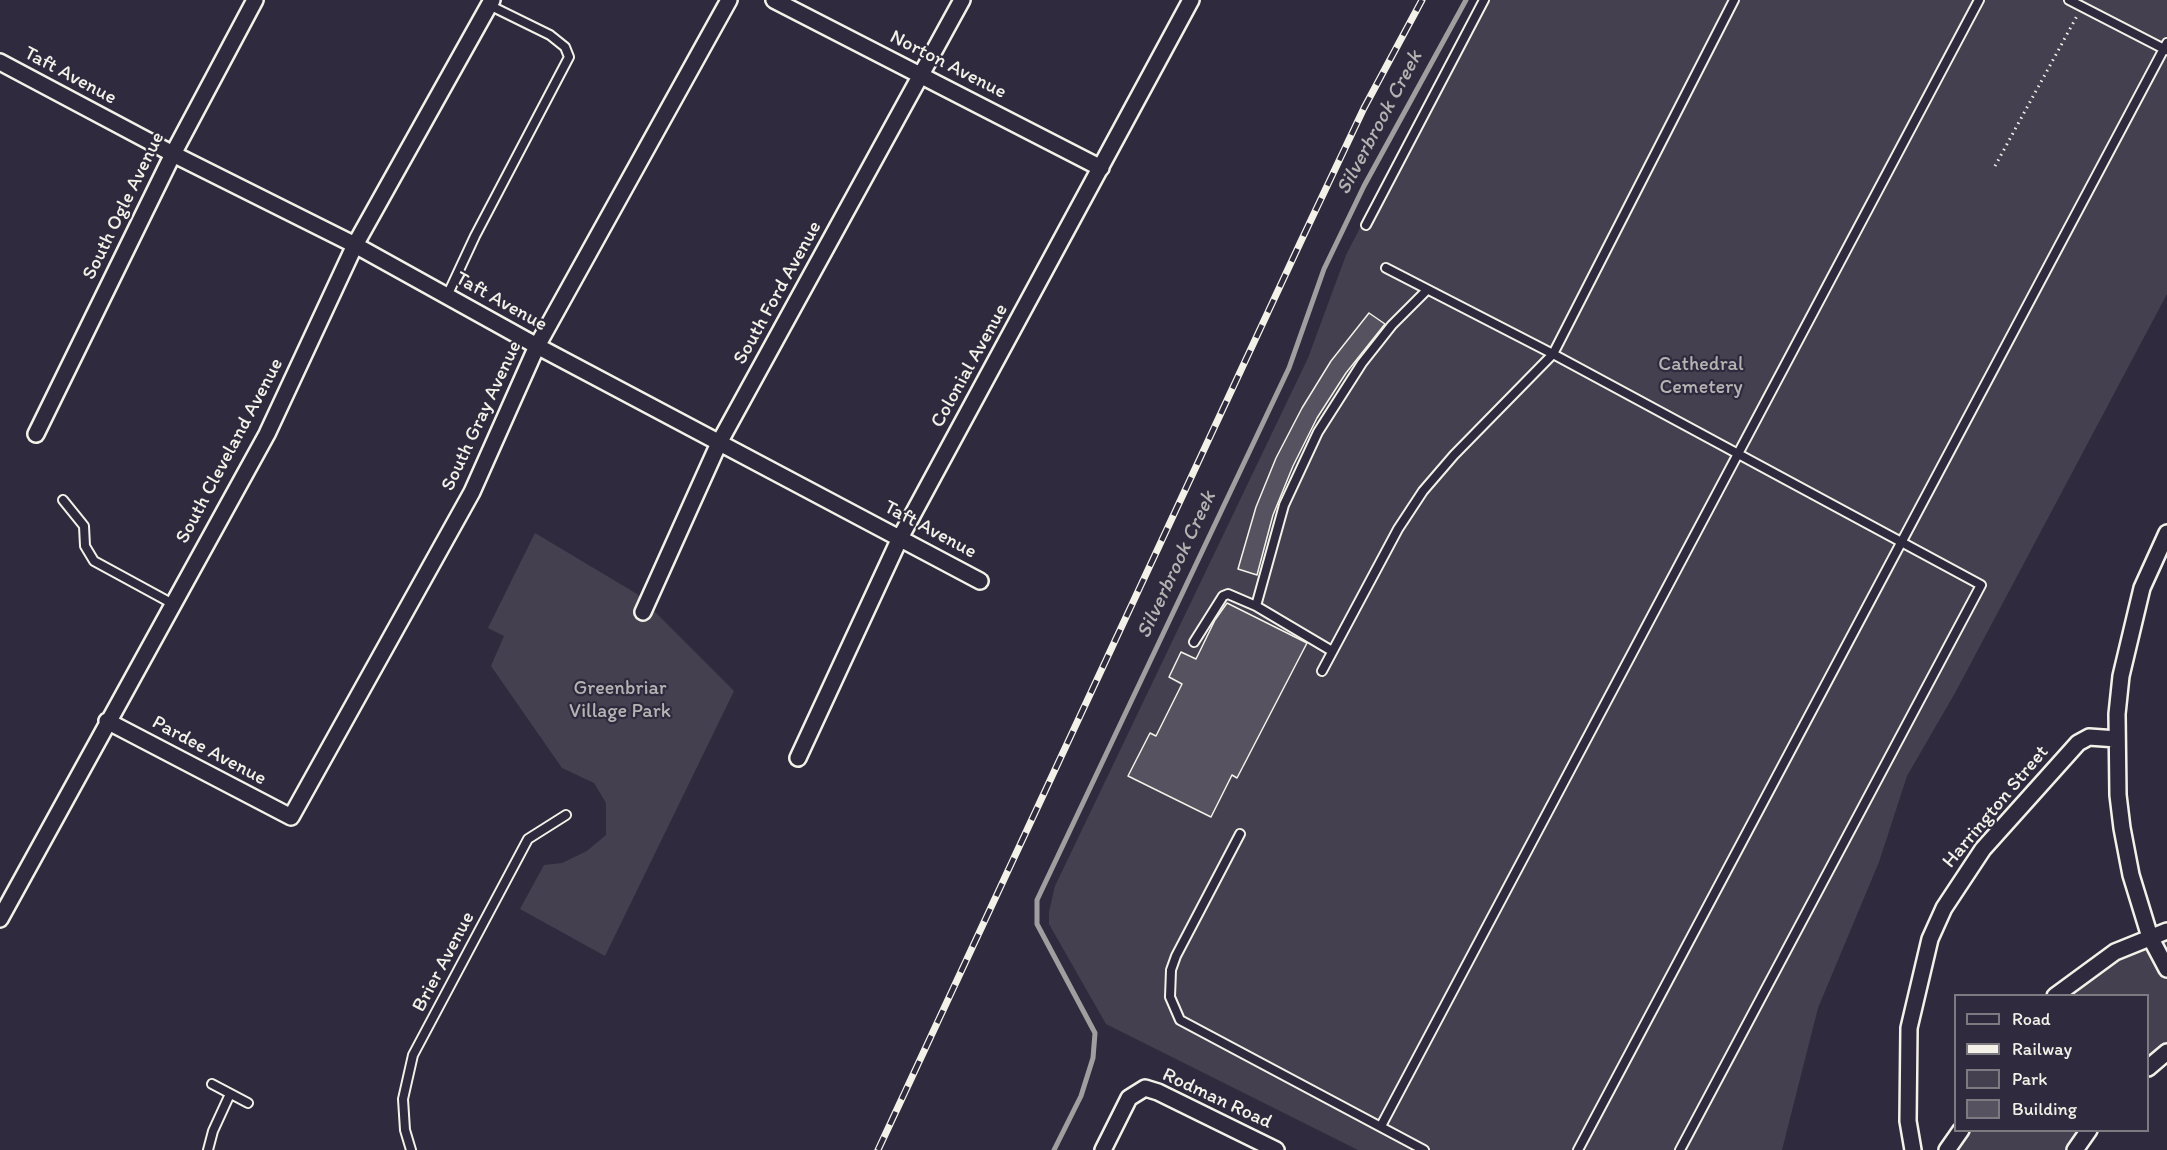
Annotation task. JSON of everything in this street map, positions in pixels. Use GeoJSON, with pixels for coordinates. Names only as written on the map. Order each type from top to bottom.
{"type":"FeatureCollection","features":[{"type":"Feature","properties":{"kind":"street","name":"South Ogle Avenue"},"geometry":{"type":"LineString","coordinates":[[36,434],[172,154],[255,0]]}},
{"type":"Feature","properties":{"kind":"street","name":"South Gray Avenue"},"geometry":{"type":"LineString","coordinates":[[291,817],[472,492],[537,346],[729,0]]}},
{"type":"Feature","properties":{"kind":"street","name":"Norton Avenue"},"geometry":{"type":"LineString","coordinates":[[774,0],[1101,168]]}},
{"type":"Feature","properties":{"kind":"street","name":"South Ford Avenue"},"geometry":{"type":"LineString","coordinates":[[643,612],[719,443],[962,0]]}},
{"type":"Feature","properties":{"kind":"street","name":"Colonial Avenue"},"geometry":{"type":"LineString","coordinates":[[798,758],[900,538],[1191,0]]}},
{"type":"Feature","properties":{"kind":"street","name":"South Cleveland Avenue"},"geometry":{"type":"LineString","coordinates":[[0,919],[267,434],[355,245],[491,3]]}},
{"type":"Feature","properties":{"kind":"street","name":"Taft Avenue"},"geometry":{"type":"LineString","coordinates":[[0,62],[172,154],[355,245],[537,346],[980,581]]}},
{"type":"Feature","properties":{"kind":"street"},"geometry":{"type":"LineString","coordinates":[[2167,533],[2142,588],[2130,636],[2121,676],[2117,739],[2122,828],[2132,875],[2150,937],[2167,969]]}},
{"type":"Feature","properties":{"kind":"street","name":"Pardee Avenue"},"geometry":{"type":"LineString","coordinates":[[107,721],[291,817]]}},
{"type":"Feature","properties":{"kind":"street","name":"Harrington Street"},"geometry":{"type":"LineString","coordinates":[[1913,1150],[1908,1121],[1909,1028],[1930,939],[1944,908],[1983,849],[2078,743],[2089,737],[2117,739]]}},
{"type":"Feature","properties":{"kind":"street"},"geometry":{"type":"LineString","coordinates":[[2058,994],[2115,952],[2167,931]]}},
{"type":"Feature","properties":{"kind":"street"},"geometry":{"type":"LineString","coordinates":[[2149,1067],[2167,1052]]}},
{"type":"Feature","properties":{"kind":"street","name":"Rodman Road"},"geometry":{"type":"LineString","coordinates":[[1103,1150],[1130,1098],[1145,1088],[1158,1092],[1276,1150]]}},
{"type":"Feature","properties":{"kind":"street"},"geometry":{"type":"LineString","coordinates":[[1947,1150],[1960,1132]]}},
{"type":"Feature","properties":{"kind":"street"},"geometry":{"type":"LineString","coordinates":[[2075,1150],[2088,1132]]}},
{"type":"Feature","properties":{"kind":"lane"},"geometry":{"type":"LineString","coordinates":[[1365,225],[1484,0]]}},
{"type":"Feature","properties":{"kind":"lane"},"geometry":{"type":"LineString","coordinates":[[1322,671],[1398,529],[1423,491],[1454,455],[1553,354],[1734,0]]}},
{"type":"Feature","properties":{"kind":"lane"},"geometry":{"type":"LineString","coordinates":[[1380,1126],[1738,456],[1978,0]]}},
{"type":"Feature","properties":{"kind":"lane"},"geometry":{"type":"LineString","coordinates":[[1578,1150],[2166,47],[2069,0]]}},
{"type":"Feature","properties":{"kind":"lane"},"geometry":{"type":"LineString","coordinates":[[447,296],[475,236],[570,57],[565,47],[550,35],[491,3]]}},
{"type":"Feature","properties":{"kind":"lane"},"geometry":{"type":"LineString","coordinates":[[1386,268],[1553,354],[1900,544],[1981,585],[1680,1150]]}},
{"type":"Feature","properties":{"kind":"lane"},"geometry":{"type":"LineString","coordinates":[[1256,606],[1284,505],[1318,432],[1362,363],[1392,325],[1427,290]]}},
{"type":"Feature","properties":{"kind":"lane"},"geometry":{"type":"LineString","coordinates":[[63,500],[84,526],[85,546],[94,561],[172,604]]}},
{"type":"Feature","properties":{"kind":"lane"},"geometry":{"type":"LineString","coordinates":[[1194,642],[1223,596],[1233,596],[1256,606],[1332,651]]}},
{"type":"Feature","properties":{"kind":"lane","name":"Brier Avenue"},"geometry":{"type":"LineString","coordinates":[[411,1150],[405,1130],[403,1099],[413,1055],[528,839],[566,815]]}},
{"type":"Feature","properties":{"kind":"lane"},"geometry":{"type":"LineString","coordinates":[[1240,834],[1176,956],[1170,979],[1173,1008],[1180,1020],[1189,1027],[1424,1150]]}},
{"type":"Feature","properties":{"kind":"lane"},"geometry":{"type":"LineString","coordinates":[[212,1084],[248,1102]]}},
{"type":"Feature","properties":{"kind":"lane"},"geometry":{"type":"LineString","coordinates":[[208,1150],[213,1131],[230,1094]]}},
{"type":"Feature","properties":{"kind":"path"},"geometry":{"type":"LineString","coordinates":[[1995,166],[2083,7]]}},
{"type":"Feature","properties":{"kind":"green space","name":"Cathedral Cemetery"},"geometry":{"type":"Polygon","coordinates":[[[1478,0],[2167,0],[2167,294],[1955,693],[1907,776],[1879,862],[1818,1008],[1782,1150],[1358,1150],[1106,1024],[1049,924],[1049,912],[1055,886],[1308,358],[1346,255],[1478,0]]]}},
{"type":"Feature","properties":{"kind":"green space","name":"Greenbriar Village Park"},"geometry":{"type":"Polygon","coordinates":[[[535,533],[637,594],[734,691],[605,956],[520,909],[544,865],[562,863],[587,851],[606,835],[606,803],[594,783],[562,768],[491,666],[504,636],[488,628],[535,533]]]}},
{"type":"Feature","properties":{"kind":"green space"},"geometry":{"type":"Polygon","coordinates":[[[2167,931],[2167,1052],[2149,1067],[2149,994],[2057,994],[2085,971],[2167,931]]]}},
{"type":"Feature","properties":{"kind":"green space"},"geometry":{"type":"Polygon","coordinates":[[[1960,1132],[2088,1132],[2075,1150],[1947,1150],[1960,1132]]]}},
{"type":"Feature","properties":{"kind":"building"},"geometry":{"type":"Polygon","coordinates":[[[1369,313],[1385,324],[1346,373],[1317,418],[1293,466],[1273,515],[1257,575],[1238,569],[1256,507],[1276,458],[1302,408],[1331,361],[1369,313]]]}},
{"type":"Feature","properties":{"kind":"building"},"geometry":{"type":"Polygon","coordinates":[[[1227,603],[1307,643],[1237,778],[1232,775],[1211,817],[1128,776],[1150,733],[1156,736],[1182,684],[1169,677],[1181,652],[1196,659],[1215,620],[1227,603]]]}},
{"type":"Feature","properties":{"kind":"waterway","name":"Silverbrook Creek"},"geometry":{"type":"LineString","coordinates":[[1054,1150],[1081,1096],[1093,1058],[1095,1033],[1037,924],[1037,900],[1289,368],[1324,269],[1364,186],[1466,0]]}},
{"type":"Feature","properties":{"kind":"railway"},"geometry":{"type":"LineString","coordinates":[[878,1150],[1302,239],[1364,108],[1422,0]]}}]}
